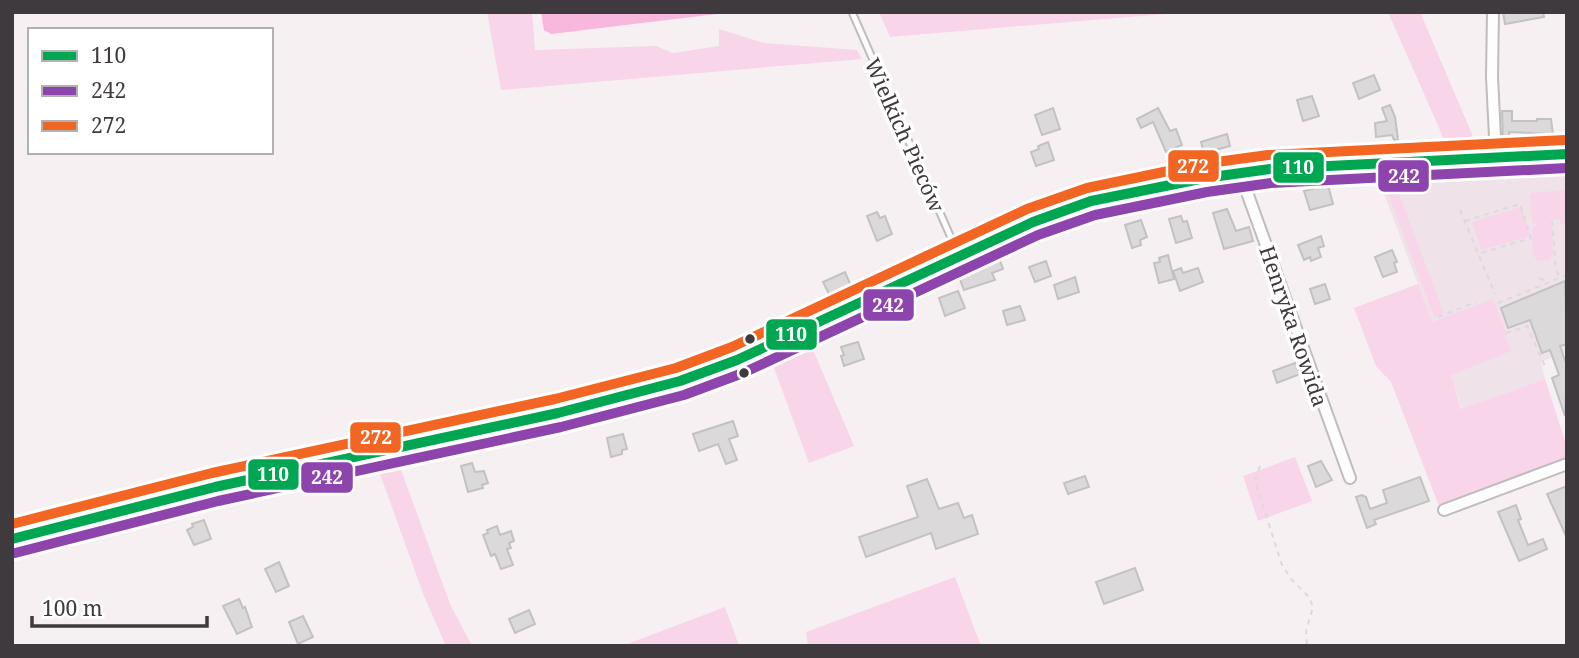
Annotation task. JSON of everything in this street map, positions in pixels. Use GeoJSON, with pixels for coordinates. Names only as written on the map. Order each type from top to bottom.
{"type":"FeatureCollection","features":[{"type":"Feature","properties":{"kind":"street"},"geometry":{"type":"LineString","coordinates":[[1493,12],[1492,77],[1496,157]]}},
{"type":"Feature","properties":{"kind":"street"},"geometry":{"type":"LineString","coordinates":[[12,539],[215,487],[546,416],[680,382],[737,360],[1033,222],[1080,204],[1146,189],[1240,173],[1321,165],[1567,154]]}},
{"type":"Feature","properties":{"kind":"street","name":"Henryka Rowida"},"geometry":{"type":"LineString","coordinates":[[1240,173],[1350,478]]}},
{"type":"Feature","properties":{"kind":"street"},"geometry":{"type":"LineString","coordinates":[[1444,510],[1567,464]]}},
{"type":"Feature","properties":{"kind":"lane","name":"Wielkich Pieców"},"geometry":{"type":"LineString","coordinates":[[852,12],[959,256]]}},
{"type":"Feature","properties":{"kind":"path"},"geometry":{"type":"LineString","coordinates":[[1534,135],[1535,144]]}},
{"type":"Feature","properties":{"kind":"path"},"geometry":{"type":"LineString","coordinates":[[1465,221],[1520,204],[1531,238],[1478,254]]}},
{"type":"Feature","properties":{"kind":"path"},"geometry":{"type":"LineString","coordinates":[[1460,210],[1495,294]]}},
{"type":"Feature","properties":{"kind":"path"},"geometry":{"type":"LineString","coordinates":[[1552,221],[1556,270],[1560,278]]}},
{"type":"Feature","properties":{"kind":"path"},"geometry":{"type":"LineString","coordinates":[[1498,303],[1567,275]]}},
{"type":"Feature","properties":{"kind":"path"},"geometry":{"type":"LineString","coordinates":[[1539,278],[1549,282]]}},
{"type":"Feature","properties":{"kind":"path"},"geometry":{"type":"LineString","coordinates":[[1530,290],[1532,296]]}},
{"type":"Feature","properties":{"kind":"path"},"geometry":{"type":"LineString","coordinates":[[1506,299],[1508,305]]}},
{"type":"Feature","properties":{"kind":"path"},"geometry":{"type":"LineString","coordinates":[[1438,317],[1476,302]]}},
{"type":"Feature","properties":{"kind":"path"},"geometry":{"type":"LineString","coordinates":[[1506,333],[1527,326],[1545,366]]}},
{"type":"Feature","properties":{"kind":"path"},"geometry":{"type":"LineString","coordinates":[[1260,466],[1255,481],[1282,565],[1309,597],[1313,607],[1306,631],[1307,646]]}},
{"type":"Feature","properties":{"kind":"shaded area"},"geometry":{"type":"Polygon","coordinates":[[[487,12],[532,12],[535,50],[656,46],[673,53],[719,46],[719,29],[764,43],[857,50],[862,59],[501,90],[487,12]]]}},
{"type":"Feature","properties":{"kind":"shaded area"},"geometry":{"type":"Polygon","coordinates":[[[541,12],[718,12],[551,34],[544,30],[541,12]]]}},
{"type":"Feature","properties":{"kind":"shaded area"},"geometry":{"type":"Polygon","coordinates":[[[879,12],[1190,12],[890,37],[879,12]]]}},
{"type":"Feature","properties":{"kind":"shaded area"},"geometry":{"type":"Polygon","coordinates":[[[1388,12],[1420,12],[1477,146],[1447,146],[1388,12]]]}},
{"type":"Feature","properties":{"kind":"shaded area"},"geometry":{"type":"Polygon","coordinates":[[[1567,165],[1567,352],[1541,362],[1545,379],[1462,409],[1377,175],[1567,165]]]}},
{"type":"Feature","properties":{"kind":"shaded area"},"geometry":{"type":"Polygon","coordinates":[[[1397,189],[1444,313],[1434,317],[1388,193],[1397,189]]]}},
{"type":"Feature","properties":{"kind":"shaded area"},"geometry":{"type":"Polygon","coordinates":[[[1567,190],[1567,223],[1560,224],[1560,219],[1551,220],[1553,253],[1549,260],[1538,261],[1533,255],[1532,227],[1536,226],[1536,223],[1532,223],[1530,193],[1567,190]]]}},
{"type":"Feature","properties":{"kind":"shaded area"},"geometry":{"type":"Polygon","coordinates":[[[1521,207],[1530,236],[1481,250],[1472,222],[1521,207]]]}},
{"type":"Feature","properties":{"kind":"shaded area"},"geometry":{"type":"Polygon","coordinates":[[[1418,284],[1432,322],[1493,299],[1507,335],[1505,336],[1511,351],[1451,375],[1461,409],[1545,379],[1567,447],[1567,457],[1439,506],[1391,382],[1376,366],[1354,308],[1418,284]]]}},
{"type":"Feature","properties":{"kind":"shaded area"},"geometry":{"type":"Polygon","coordinates":[[[798,341],[811,345],[854,446],[809,463],[770,357],[798,341]]]}},
{"type":"Feature","properties":{"kind":"shaded area"},"geometry":{"type":"Polygon","coordinates":[[[396,456],[450,604],[472,646],[446,646],[424,596],[375,460],[396,456]]]}},
{"type":"Feature","properties":{"kind":"shaded area"},"geometry":{"type":"Polygon","coordinates":[[[1295,457],[1312,501],[1258,521],[1243,476],[1295,457]]]}},
{"type":"Feature","properties":{"kind":"shaded area"},"geometry":{"type":"Polygon","coordinates":[[[955,577],[981,646],[808,646],[806,632],[955,577]]]}},
{"type":"Feature","properties":{"kind":"shaded area"},"geometry":{"type":"Polygon","coordinates":[[[725,607],[739,646],[622,646],[725,607]]]}},
{"type":"Feature","properties":{"kind":"building"},"geometry":{"type":"Polygon","coordinates":[[[1503,12],[1543,12],[1544,17],[1505,24],[1503,12]]]}},
{"type":"Feature","properties":{"kind":"building"},"geometry":{"type":"Polygon","coordinates":[[[1374,75],[1380,90],[1359,99],[1353,83],[1374,75]]]}},
{"type":"Feature","properties":{"kind":"building"},"geometry":{"type":"Polygon","coordinates":[[[1312,96],[1319,116],[1303,121],[1297,100],[1312,96]]]}},
{"type":"Feature","properties":{"kind":"building"},"geometry":{"type":"Polygon","coordinates":[[[1390,105],[1395,117],[1398,139],[1394,140],[1392,135],[1376,137],[1375,123],[1387,121],[1382,108],[1390,105]]]}},
{"type":"Feature","properties":{"kind":"building"},"geometry":{"type":"Polygon","coordinates":[[[1053,108],[1060,129],[1042,135],[1035,115],[1053,108]]]}},
{"type":"Feature","properties":{"kind":"building"},"geometry":{"type":"Polygon","coordinates":[[[1158,108],[1170,131],[1176,129],[1182,145],[1166,152],[1153,122],[1141,128],[1137,119],[1158,108]]]}},
{"type":"Feature","properties":{"kind":"building"},"geometry":{"type":"Polygon","coordinates":[[[1502,111],[1512,111],[1512,121],[1551,119],[1553,134],[1509,132],[1509,140],[1503,140],[1502,111]]]}},
{"type":"Feature","properties":{"kind":"building"},"geometry":{"type":"Polygon","coordinates":[[[1227,134],[1230,146],[1204,153],[1201,142],[1227,134]]]}},
{"type":"Feature","properties":{"kind":"building"},"geometry":{"type":"Polygon","coordinates":[[[1048,142],[1054,160],[1036,166],[1031,152],[1048,142]]]}},
{"type":"Feature","properties":{"kind":"building"},"geometry":{"type":"Polygon","coordinates":[[[1328,185],[1333,204],[1310,210],[1304,191],[1328,185]]]}},
{"type":"Feature","properties":{"kind":"building"},"geometry":{"type":"Polygon","coordinates":[[[1227,209],[1236,231],[1249,227],[1253,241],[1224,249],[1213,213],[1227,209]]]}},
{"type":"Feature","properties":{"kind":"building"},"geometry":{"type":"Polygon","coordinates":[[[877,212],[880,218],[885,216],[892,234],[877,241],[867,216],[877,212]]]}},
{"type":"Feature","properties":{"kind":"building"},"geometry":{"type":"Polygon","coordinates":[[[1181,216],[1183,222],[1187,221],[1192,238],[1176,243],[1169,219],[1181,216]]]}},
{"type":"Feature","properties":{"kind":"building"},"geometry":{"type":"Polygon","coordinates":[[[1141,220],[1147,237],[1140,240],[1141,245],[1132,248],[1125,225],[1141,220]]]}},
{"type":"Feature","properties":{"kind":"building"},"geometry":{"type":"Polygon","coordinates":[[[1321,236],[1324,246],[1318,248],[1321,257],[1311,261],[1310,257],[1304,260],[1298,245],[1321,236]]]}},
{"type":"Feature","properties":{"kind":"building"},"geometry":{"type":"Polygon","coordinates":[[[1392,250],[1397,262],[1394,263],[1397,272],[1383,277],[1375,257],[1392,250]]]}},
{"type":"Feature","properties":{"kind":"building"},"geometry":{"type":"Polygon","coordinates":[[[998,255],[1003,269],[992,273],[995,280],[964,290],[959,277],[982,269],[980,262],[998,255]]]}},
{"type":"Feature","properties":{"kind":"building"},"geometry":{"type":"Polygon","coordinates":[[[1168,255],[1174,279],[1159,283],[1154,263],[1160,262],[1159,258],[1168,255]]]}},
{"type":"Feature","properties":{"kind":"building"},"geometry":{"type":"Polygon","coordinates":[[[1046,261],[1051,276],[1035,282],[1029,267],[1046,261]]]}},
{"type":"Feature","properties":{"kind":"building"},"geometry":{"type":"Polygon","coordinates":[[[1181,268],[1183,273],[1198,268],[1203,282],[1180,291],[1173,271],[1181,268]]]}},
{"type":"Feature","properties":{"kind":"building"},"geometry":{"type":"Polygon","coordinates":[[[845,272],[851,286],[830,296],[823,282],[845,272]]]}},
{"type":"Feature","properties":{"kind":"building"},"geometry":{"type":"Polygon","coordinates":[[[1075,277],[1079,292],[1058,299],[1054,285],[1075,277]]]}},
{"type":"Feature","properties":{"kind":"building"},"geometry":{"type":"Polygon","coordinates":[[[1565,281],[1567,344],[1560,346],[1567,366],[1565,416],[1552,378],[1559,375],[1550,350],[1542,353],[1530,320],[1508,328],[1501,308],[1565,281]]]}},
{"type":"Feature","properties":{"kind":"building"},"geometry":{"type":"Polygon","coordinates":[[[1325,284],[1330,299],[1315,304],[1310,289],[1325,284]]]}},
{"type":"Feature","properties":{"kind":"building"},"geometry":{"type":"Polygon","coordinates":[[[958,291],[965,308],[945,316],[939,298],[958,291]]]}},
{"type":"Feature","properties":{"kind":"building"},"geometry":{"type":"Polygon","coordinates":[[[1020,306],[1025,320],[1007,325],[1003,311],[1020,306]]]}},
{"type":"Feature","properties":{"kind":"building"},"geometry":{"type":"Polygon","coordinates":[[[858,342],[864,359],[844,366],[841,347],[858,342]]]}},
{"type":"Feature","properties":{"kind":"building"},"geometry":{"type":"Polygon","coordinates":[[[1295,363],[1300,374],[1277,383],[1273,371],[1295,363]]]}},
{"type":"Feature","properties":{"kind":"building"},"geometry":{"type":"Polygon","coordinates":[[[733,421],[738,436],[729,439],[737,460],[726,464],[718,444],[699,451],[693,434],[733,421]]]}},
{"type":"Feature","properties":{"kind":"building"},"geometry":{"type":"Polygon","coordinates":[[[623,434],[627,449],[622,450],[622,454],[611,457],[607,438],[623,434]]]}},
{"type":"Feature","properties":{"kind":"building"},"geometry":{"type":"Polygon","coordinates":[[[1321,461],[1332,480],[1316,487],[1308,466],[1321,461]]]}},
{"type":"Feature","properties":{"kind":"building"},"geometry":{"type":"Polygon","coordinates":[[[472,463],[475,472],[484,471],[488,483],[482,485],[483,488],[468,492],[461,466],[472,463]]]}},
{"type":"Feature","properties":{"kind":"building"},"geometry":{"type":"Polygon","coordinates":[[[1085,476],[1089,487],[1068,494],[1064,483],[1085,476]]]}},
{"type":"Feature","properties":{"kind":"building"},"geometry":{"type":"Polygon","coordinates":[[[1420,477],[1429,501],[1374,520],[1376,524],[1367,528],[1356,497],[1366,497],[1370,509],[1387,503],[1383,490],[1420,477]]]}},
{"type":"Feature","properties":{"kind":"building"},"geometry":{"type":"Polygon","coordinates":[[[927,479],[939,509],[958,503],[964,518],[972,515],[978,534],[936,549],[931,533],[866,557],[859,537],[918,517],[907,486],[927,479]]]}},
{"type":"Feature","properties":{"kind":"building"},"geometry":{"type":"Polygon","coordinates":[[[1567,486],[1567,536],[1566,536],[1547,494],[1567,486]]]}},
{"type":"Feature","properties":{"kind":"building"},"geometry":{"type":"Polygon","coordinates":[[[1516,505],[1521,519],[1518,520],[1528,545],[1543,539],[1547,549],[1519,561],[1498,512],[1516,505]]]}},
{"type":"Feature","properties":{"kind":"building"},"geometry":{"type":"Polygon","coordinates":[[[204,520],[211,539],[194,545],[187,530],[193,527],[192,524],[204,520]]]}},
{"type":"Feature","properties":{"kind":"building"},"geometry":{"type":"Polygon","coordinates":[[[497,526],[500,535],[511,531],[514,541],[509,543],[511,548],[507,549],[513,565],[501,569],[495,554],[491,556],[483,535],[497,526]]]}},
{"type":"Feature","properties":{"kind":"building"},"geometry":{"type":"Polygon","coordinates":[[[279,562],[289,586],[276,592],[265,569],[279,562]]]}},
{"type":"Feature","properties":{"kind":"building"},"geometry":{"type":"Polygon","coordinates":[[[1135,568],[1143,590],[1104,604],[1096,582],[1135,568]]]}},
{"type":"Feature","properties":{"kind":"building"},"geometry":{"type":"Polygon","coordinates":[[[239,599],[252,627],[237,634],[223,606],[239,599]]]}},
{"type":"Feature","properties":{"kind":"building"},"geometry":{"type":"Polygon","coordinates":[[[529,610],[535,624],[515,633],[509,619],[529,610]]]}},
{"type":"Feature","properties":{"kind":"building"},"geometry":{"type":"Polygon","coordinates":[[[303,616],[313,637],[298,644],[289,622],[303,616]]]}},
{"type":"Feature","properties":{"kind":"transit line","name":"272"},"geometry":{"type":"LineString","coordinates":[[12,524],[212,473],[555,399],[676,368],[732,347],[1027,209],[1087,188],[1202,164],[1268,155],[1566,140]]}},
{"type":"Feature","properties":{"kind":"transit line","name":"110"},"geometry":{"type":"LineString","coordinates":[[12,539],[215,487],[558,413],[680,381],[737,360],[1033,222],[1091,201],[1205,178],[1270,169],[1567,154]]}},
{"type":"Feature","properties":{"kind":"transit line","name":"242"},"geometry":{"type":"LineString","coordinates":[[15,553],[218,501],[561,427],[684,395],[743,373],[1038,235],[1095,215],[1207,192],[1271,183],[1567,168]]}}]}
